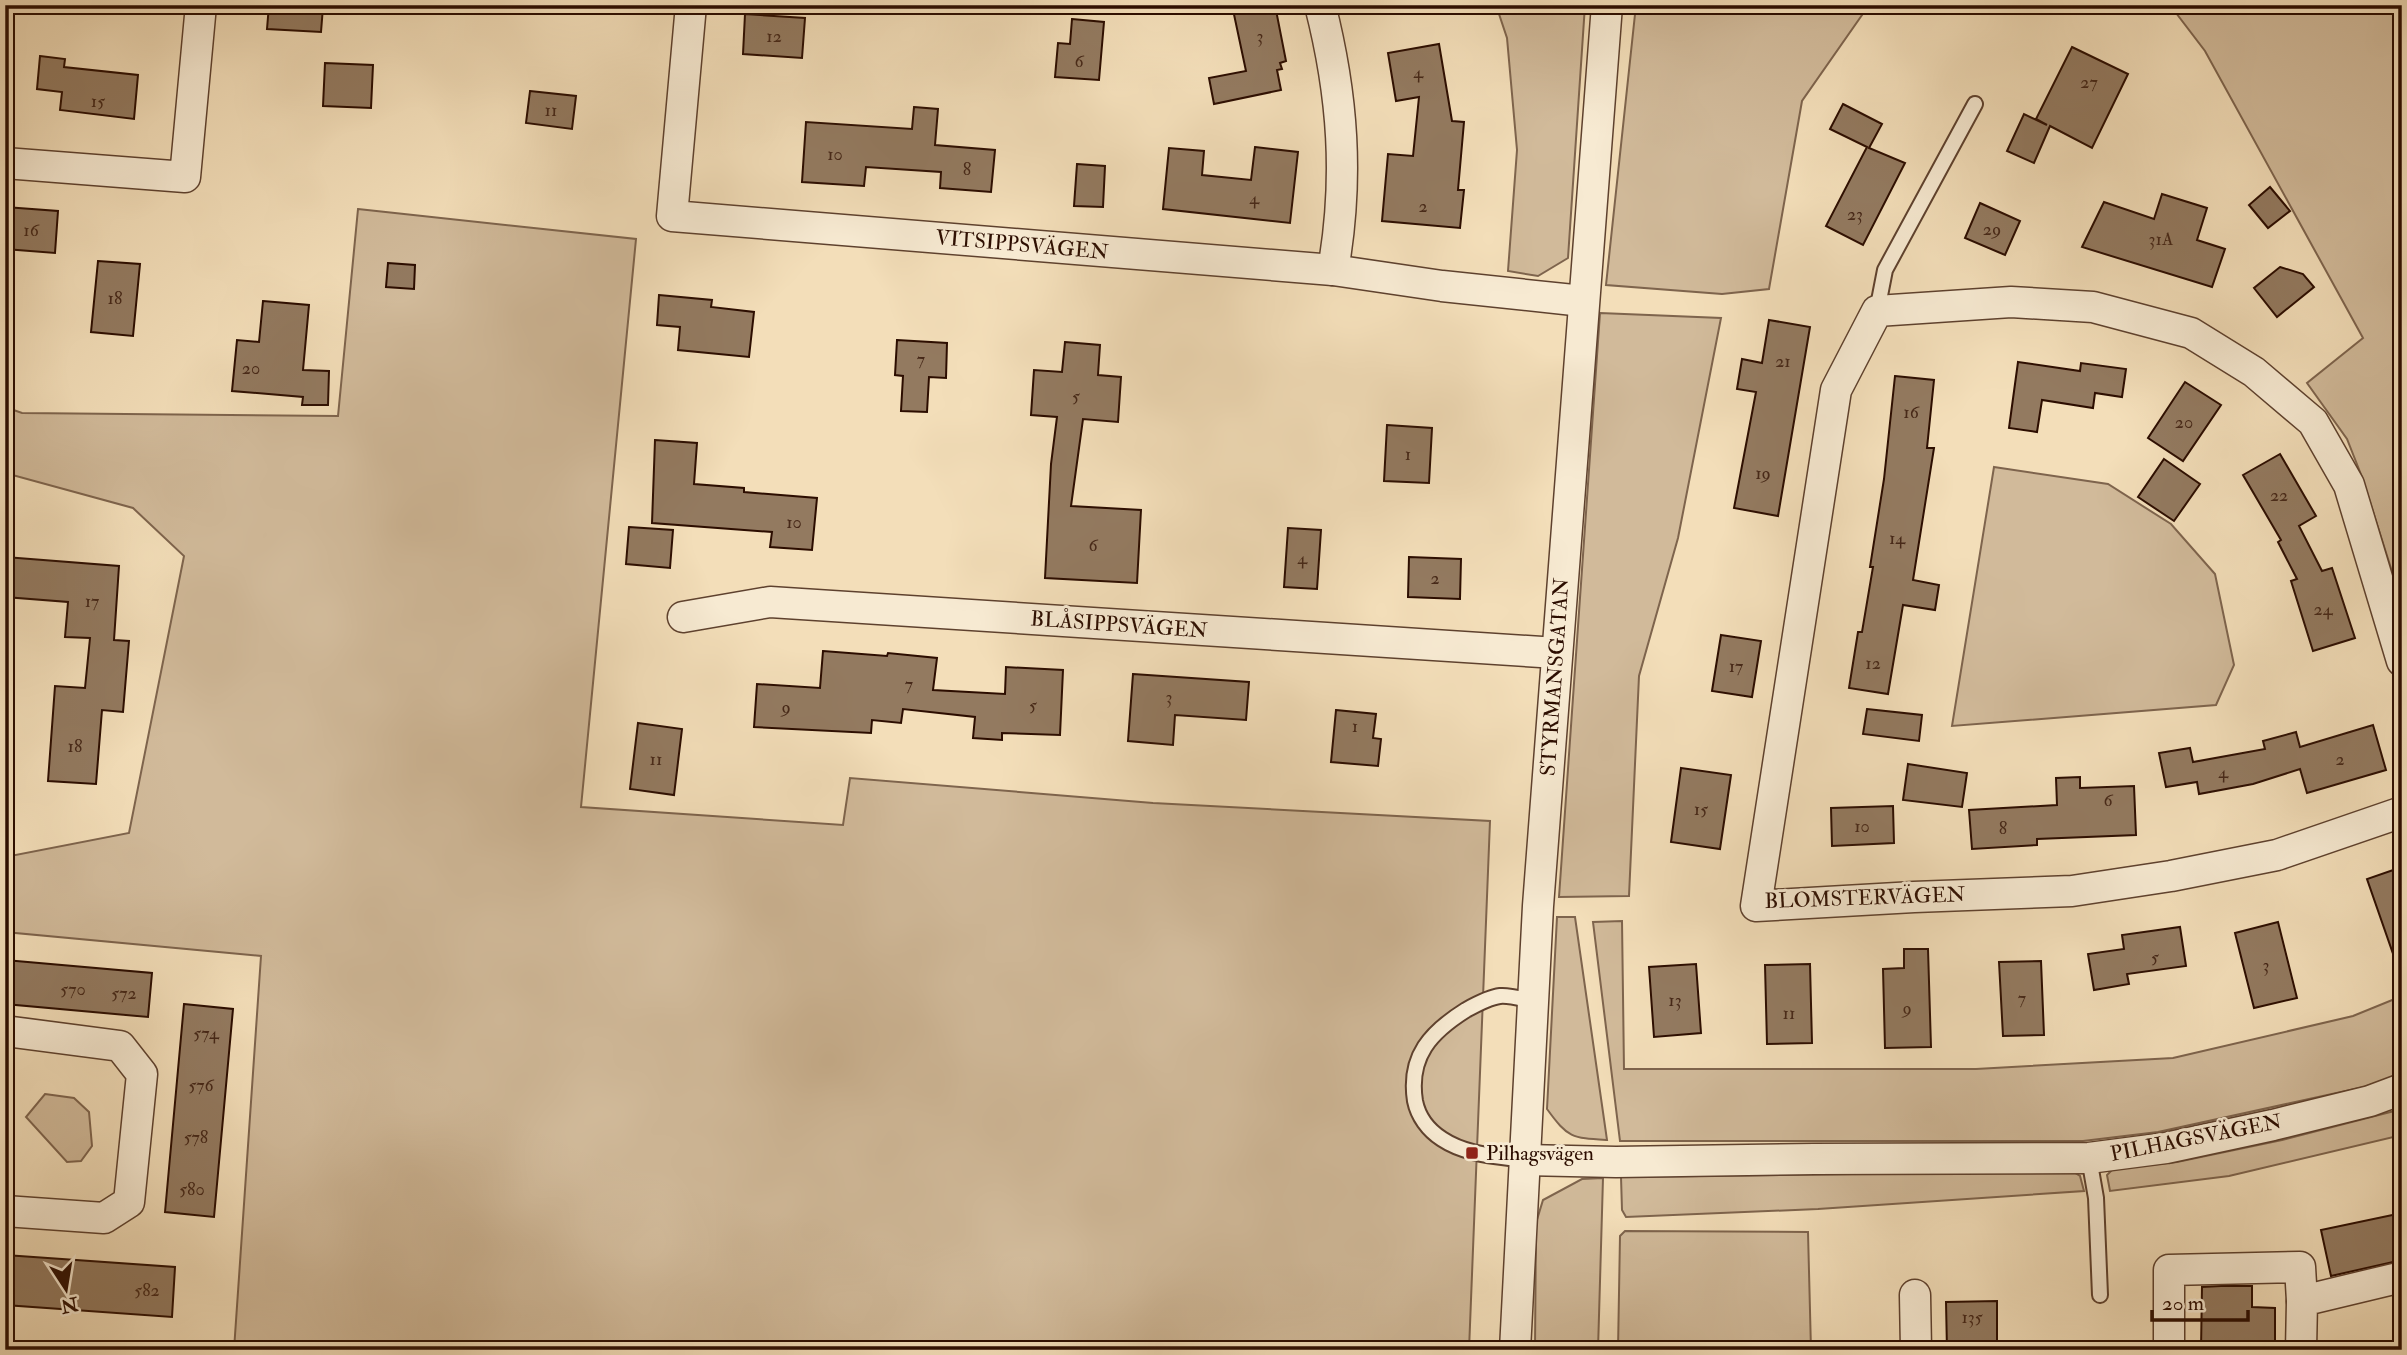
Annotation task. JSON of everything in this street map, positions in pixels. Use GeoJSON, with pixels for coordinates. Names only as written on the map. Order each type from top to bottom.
{"type":"FeatureCollection","features":[{"type":"Feature","properties":{"kind":"street"},"geometry":{"type":"LineString","coordinates":[[5,163],[186,177],[201,5]]}},
{"type":"Feature","properties":{"kind":"street","name":"VITSIPPSVÄGEN"},"geometry":{"type":"LineString","coordinates":[[691,5],[672,216],[1332,270],[1442,286],[1583,301]]}},
{"type":"Feature","properties":{"kind":"street"},"geometry":{"type":"LineString","coordinates":[[1321,5],[1334,58],[1343,171],[1339,233],[1332,270]]}},
{"type":"Feature","properties":{"kind":"street","name":"STYRMANSGATAN"},"geometry":{"type":"LineString","coordinates":[[1516,1350],[1532,1001],[1607,5]]}},
{"type":"Feature","properties":{"kind":"street"},"geometry":{"type":"LineString","coordinates":[[1877,311],[2011,302],[2093,307],[2191,333],[2254,372],[2313,422],[2349,485],[2402,661]]}},
{"type":"Feature","properties":{"kind":"street","name":"BLOMSTERVÄGEN"},"geometry":{"type":"LineString","coordinates":[[1877,311],[1836,390],[1756,906],[2072,891],[2134,882],[2277,855],[2402,812]]}},
{"type":"Feature","properties":{"kind":"street","name":"BLÅSIPPSVÄGEN"},"geometry":{"type":"LineString","coordinates":[[683,617],[770,602],[1557,653]]}},
{"type":"Feature","properties":{"kind":"street"},"geometry":{"type":"LineString","coordinates":[[5,1031],[120,1046],[142,1074],[129,1202],[104,1218],[5,1211]]}},
{"type":"Feature","properties":{"kind":"street","name":"PILHAGSVÄGEN"},"geometry":{"type":"LineString","coordinates":[[1524,1160],[1616,1162],[1814,1158],[2089,1158],[2166,1148],[2273,1125],[2370,1101],[2402,1089]]}},
{"type":"Feature","properties":{"kind":"street"},"geometry":{"type":"LineString","coordinates":[[2169,1350],[2169,1270],[2300,1267],[2301,1350]]}},
{"type":"Feature","properties":{"kind":"street"},"geometry":{"type":"LineString","coordinates":[[2302,1301],[2402,1277]]}},
{"type":"Feature","properties":{"kind":"street"},"geometry":{"type":"LineString","coordinates":[[1915,1295],[1916,1350]]}},
{"type":"Feature","properties":{"kind":"lane","name":"BLOMSTERVÄGEN"},"geometry":{"type":"LineString","coordinates":[[1877,311],[1885,270],[1975,104]]}},
{"type":"Feature","properties":{"kind":"lane"},"geometry":{"type":"LineString","coordinates":[[1524,1160],[1472,1153],[1442,1140],[1426,1126],[1417,1107],[1413,1085],[1416,1061],[1429,1041],[1446,1023],[1472,1006],[1499,996],[1532,1001]]}},
{"type":"Feature","properties":{"kind":"lane"},"geometry":{"type":"LineString","coordinates":[[2089,1158],[2096,1198],[2100,1295]]}},
{"type":"Feature","properties":{"kind":"shaded area"},"geometry":{"type":"Polygon","coordinates":[[[1496,5],[1585,5],[1568,258],[1538,276],[1508,271],[1517,150],[1507,38],[1496,5]]]}},
{"type":"Feature","properties":{"kind":"shaded area"},"geometry":{"type":"Polygon","coordinates":[[[1636,5],[1869,5],[1802,101],[1769,289],[1722,294],[1606,285],[1636,5]]]}},
{"type":"Feature","properties":{"kind":"shaded area"},"geometry":{"type":"Polygon","coordinates":[[[2170,5],[2402,5],[2402,603],[2362,477],[2347,439],[2307,383],[2363,338],[2205,51],[2170,5]]]}},
{"type":"Feature","properties":{"kind":"shaded area"},"geometry":{"type":"Polygon","coordinates":[[[358,209],[636,239],[581,807],[843,825],[850,778],[1153,803],[1490,821],[1469,1350],[234,1350],[261,956],[5,932],[5,857],[129,833],[184,556],[133,508],[5,473],[5,407],[22,413],[338,416],[358,209]]]}},
{"type":"Feature","properties":{"kind":"shaded area"},"geometry":{"type":"Polygon","coordinates":[[[1600,313],[1721,318],[1678,538],[1639,676],[1629,896],[1559,897],[1600,313]]]}},
{"type":"Feature","properties":{"kind":"shaded area"},"geometry":{"type":"Polygon","coordinates":[[[1994,467],[2108,484],[2171,524],[2215,574],[2234,665],[2216,705],[1952,726],[1994,467]]]}},
{"type":"Feature","properties":{"kind":"shaded area"},"geometry":{"type":"Polygon","coordinates":[[[1557,917],[1575,917],[1607,1140],[1572,1135],[1560,1126],[1547,1109],[1557,917]]]}},
{"type":"Feature","properties":{"kind":"shaded area"},"geometry":{"type":"Polygon","coordinates":[[[1622,921],[1624,1069],[1976,1069],[2173,1058],[2353,1016],[2402,996],[2402,1074],[2364,1087],[2158,1132],[2083,1141],[1620,1141],[1593,922],[1622,921]]]}},
{"type":"Feature","properties":{"kind":"shaded area"},"geometry":{"type":"Polygon","coordinates":[[[45,1094],[74,1098],[89,1112],[92,1146],[81,1161],[67,1162],[26,1117],[45,1094]]]}},
{"type":"Feature","properties":{"kind":"shaded area"},"geometry":{"type":"Polygon","coordinates":[[[2402,1109],[2402,1135],[2229,1176],[2110,1191],[2107,1175],[2113,1169],[2177,1162],[2282,1140],[2402,1109]]]}},
{"type":"Feature","properties":{"kind":"shaded area"},"geometry":{"type":"Polygon","coordinates":[[[2072,1171],[2080,1176],[2084,1191],[1818,1209],[1626,1217],[1622,1210],[1621,1177],[2072,1171]]]}},
{"type":"Feature","properties":{"kind":"shaded area"},"geometry":{"type":"Polygon","coordinates":[[[1603,1178],[1598,1350],[1535,1350],[1536,1223],[1543,1200],[1582,1179],[1603,1178]]]}},
{"type":"Feature","properties":{"kind":"shaded area"},"geometry":{"type":"Polygon","coordinates":[[[1625,1231],[1808,1232],[1811,1350],[1618,1350],[1620,1236],[1625,1231]]]}},
{"type":"Feature","properties":{"kind":"building"},"geometry":{"type":"Polygon","coordinates":[[[269,5],[323,7],[321,32],[267,29],[269,5]]]}},
{"type":"Feature","properties":{"kind":"building"},"geometry":{"type":"Polygon","coordinates":[[[1232,5],[1275,5],[1286,61],[1280,63],[1282,69],[1277,70],[1281,90],[1214,104],[1209,78],[1246,71],[1232,5]]]}},
{"type":"Feature","properties":{"kind":"building"},"geometry":{"type":"Polygon","coordinates":[[[745,14],[805,18],[802,58],[743,54],[745,14]]]}},
{"type":"Feature","properties":{"kind":"building"},"geometry":{"type":"Polygon","coordinates":[[[1072,19],[1104,22],[1099,80],[1055,77],[1058,43],[1070,44],[1072,19]]]}},
{"type":"Feature","properties":{"kind":"building"},"geometry":{"type":"Polygon","coordinates":[[[1439,44],[1452,121],[1464,122],[1458,190],[1464,190],[1460,228],[1382,221],[1388,154],[1413,156],[1419,97],[1396,101],[1388,53],[1439,44]]]}},
{"type":"Feature","properties":{"kind":"building"},"geometry":{"type":"Polygon","coordinates":[[[2072,47],[2128,74],[2092,148],[2050,126],[2034,163],[2007,151],[2024,114],[2047,125],[2036,119],[2072,47]]]}},
{"type":"Feature","properties":{"kind":"building"},"geometry":{"type":"Polygon","coordinates":[[[40,56],[65,59],[64,67],[138,75],[134,119],[60,110],[62,92],[37,89],[40,56]]]}},
{"type":"Feature","properties":{"kind":"building"},"geometry":{"type":"Polygon","coordinates":[[[325,63],[373,65],[371,108],[323,106],[325,63]]]}},
{"type":"Feature","properties":{"kind":"building"},"geometry":{"type":"Polygon","coordinates":[[[530,91],[576,96],[572,129],[526,123],[530,91]]]}},
{"type":"Feature","properties":{"kind":"building"},"geometry":{"type":"Polygon","coordinates":[[[1843,104],[1882,124],[1869,148],[1905,163],[1863,245],[1826,226],[1867,147],[1830,129],[1843,104]]]}},
{"type":"Feature","properties":{"kind":"building"},"geometry":{"type":"Polygon","coordinates":[[[914,107],[938,109],[935,145],[995,150],[991,192],[940,188],[941,172],[866,167],[864,186],[802,182],[806,122],[912,129],[914,107]]]}},
{"type":"Feature","properties":{"kind":"building"},"geometry":{"type":"Polygon","coordinates":[[[1255,147],[1298,152],[1290,223],[1163,209],[1169,148],[1204,151],[1202,175],[1251,180],[1255,147]]]}},
{"type":"Feature","properties":{"kind":"building"},"geometry":{"type":"Polygon","coordinates":[[[1077,164],[1105,166],[1103,207],[1074,206],[1077,164]]]}},
{"type":"Feature","properties":{"kind":"building"},"geometry":{"type":"Polygon","coordinates":[[[2270,187],[2290,211],[2268,228],[2249,205],[2270,187]]]}},
{"type":"Feature","properties":{"kind":"building"},"geometry":{"type":"Polygon","coordinates":[[[2162,194],[2207,208],[2197,240],[2225,249],[2212,287],[2082,247],[2104,202],[2154,219],[2162,194]]]}},
{"type":"Feature","properties":{"kind":"building"},"geometry":{"type":"Polygon","coordinates":[[[1980,203],[2020,221],[2005,255],[1965,238],[1980,203]]]}},
{"type":"Feature","properties":{"kind":"building"},"geometry":{"type":"Polygon","coordinates":[[[5,207],[58,211],[55,253],[5,249],[5,207]]]}},
{"type":"Feature","properties":{"kind":"building"},"geometry":{"type":"Polygon","coordinates":[[[98,261],[140,264],[133,336],[91,332],[98,261]]]}},
{"type":"Feature","properties":{"kind":"building"},"geometry":{"type":"Polygon","coordinates":[[[388,263],[415,265],[414,289],[386,287],[388,263]]]}},
{"type":"Feature","properties":{"kind":"building"},"geometry":{"type":"Polygon","coordinates":[[[2280,267],[2303,274],[2314,287],[2277,317],[2254,288],[2280,267]]]}},
{"type":"Feature","properties":{"kind":"building"},"geometry":{"type":"Polygon","coordinates":[[[659,295],[712,300],[711,307],[754,312],[749,357],[678,350],[680,327],[657,325],[659,295]]]}},
{"type":"Feature","properties":{"kind":"building"},"geometry":{"type":"Polygon","coordinates":[[[263,301],[309,305],[303,370],[329,371],[328,405],[302,405],[303,397],[232,391],[237,340],[259,342],[263,301]]]}},
{"type":"Feature","properties":{"kind":"building"},"geometry":{"type":"Polygon","coordinates":[[[1769,320],[1810,327],[1778,516],[1734,508],[1756,392],[1737,389],[1742,359],[1762,363],[1769,320]]]}},
{"type":"Feature","properties":{"kind":"building"},"geometry":{"type":"Polygon","coordinates":[[[897,340],[947,343],[946,378],[929,377],[927,412],[901,411],[903,376],[895,375],[897,340]]]}},
{"type":"Feature","properties":{"kind":"building"},"geometry":{"type":"Polygon","coordinates":[[[1065,342],[1100,345],[1098,375],[1121,377],[1118,422],[1083,419],[1071,506],[1141,510],[1137,583],[1045,578],[1051,464],[1057,417],[1031,415],[1034,370],[1062,372],[1065,342]]]}},
{"type":"Feature","properties":{"kind":"building"},"geometry":{"type":"Polygon","coordinates":[[[2018,362],[2080,371],[2081,363],[2126,369],[2122,397],[2095,393],[2093,408],[2042,400],[2037,432],[2009,428],[2018,362]]]}},
{"type":"Feature","properties":{"kind":"building"},"geometry":{"type":"Polygon","coordinates":[[[1895,376],[1934,380],[1927,448],[1934,448],[1913,580],[1939,585],[1935,610],[1903,605],[1888,694],[1849,688],[1873,567],[1870,567],[1884,479],[1895,376]]]}},
{"type":"Feature","properties":{"kind":"building"},"geometry":{"type":"Polygon","coordinates":[[[2185,382],[2221,405],[2183,461],[2148,438],[2185,382]]]}},
{"type":"Feature","properties":{"kind":"building"},"geometry":{"type":"Polygon","coordinates":[[[1387,425],[1432,428],[1429,483],[1384,481],[1387,425]]]}},
{"type":"Feature","properties":{"kind":"building"},"geometry":{"type":"Polygon","coordinates":[[[655,440],[697,443],[694,484],[744,488],[744,492],[817,498],[812,550],[770,547],[772,532],[652,523],[655,440]]]}},
{"type":"Feature","properties":{"kind":"building"},"geometry":{"type":"Polygon","coordinates":[[[2280,454],[2316,516],[2299,526],[2322,571],[2332,568],[2355,638],[2313,651],[2291,581],[2297,579],[2278,542],[2281,540],[2243,475],[2280,454]]]}},
{"type":"Feature","properties":{"kind":"building"},"geometry":{"type":"Polygon","coordinates":[[[2164,459],[2200,484],[2174,521],[2138,497],[2164,459]]]}},
{"type":"Feature","properties":{"kind":"building"},"geometry":{"type":"Polygon","coordinates":[[[629,527],[673,530],[670,568],[626,564],[629,527]]]}},
{"type":"Feature","properties":{"kind":"building"},"geometry":{"type":"Polygon","coordinates":[[[1288,528],[1321,530],[1317,589],[1284,587],[1288,528]]]}},
{"type":"Feature","properties":{"kind":"building"},"geometry":{"type":"Polygon","coordinates":[[[5,557],[119,566],[114,640],[129,641],[123,712],[102,710],[96,784],[48,781],[55,686],[85,688],[90,638],[65,637],[68,602],[5,597],[5,557]]]}},
{"type":"Feature","properties":{"kind":"building"},"geometry":{"type":"Polygon","coordinates":[[[1409,557],[1461,559],[1460,599],[1408,597],[1409,557]]]}},
{"type":"Feature","properties":{"kind":"building"},"geometry":{"type":"Polygon","coordinates":[[[1721,635],[1761,641],[1752,697],[1712,691],[1721,635]]]}},
{"type":"Feature","properties":{"kind":"building"},"geometry":{"type":"Polygon","coordinates":[[[823,651],[937,658],[933,690],[1005,694],[1006,667],[1063,670],[1060,735],[1002,733],[1002,740],[973,738],[975,717],[903,709],[901,723],[872,720],[871,733],[754,727],[757,684],[820,688],[823,651]]]}},
{"type":"Feature","properties":{"kind":"building"},"geometry":{"type":"Polygon","coordinates":[[[1133,674],[1249,682],[1246,720],[1175,715],[1173,745],[1128,741],[1133,674]]]}},
{"type":"Feature","properties":{"kind":"building"},"geometry":{"type":"Polygon","coordinates":[[[1867,709],[1922,715],[1919,741],[1863,734],[1867,709]]]}},
{"type":"Feature","properties":{"kind":"building"},"geometry":{"type":"Polygon","coordinates":[[[1336,710],[1376,714],[1373,738],[1381,739],[1378,766],[1331,762],[1336,710]]]}},
{"type":"Feature","properties":{"kind":"building"},"geometry":{"type":"Polygon","coordinates":[[[638,723],[682,729],[674,795],[630,789],[638,723]]]}},
{"type":"Feature","properties":{"kind":"building"},"geometry":{"type":"Polygon","coordinates":[[[2373,725],[2386,770],[2307,793],[2300,769],[2253,784],[2199,794],[2197,782],[2166,787],[2159,753],[2190,748],[2193,762],[2265,749],[2263,741],[2296,732],[2300,747],[2373,725]]]}},
{"type":"Feature","properties":{"kind":"building"},"geometry":{"type":"Polygon","coordinates":[[[1908,764],[1967,773],[1962,807],[1903,800],[1908,764]]]}},
{"type":"Feature","properties":{"kind":"building"},"geometry":{"type":"Polygon","coordinates":[[[1681,768],[1731,775],[1720,849],[1671,842],[1681,768]]]}},
{"type":"Feature","properties":{"kind":"building"},"geometry":{"type":"Polygon","coordinates":[[[2080,777],[2080,788],[2134,786],[2136,835],[2037,839],[2037,845],[1972,849],[1969,810],[2057,805],[2056,778],[2080,777]]]}},
{"type":"Feature","properties":{"kind":"building"},"geometry":{"type":"Polygon","coordinates":[[[1893,806],[1894,843],[1832,846],[1831,808],[1893,806]]]}},
{"type":"Feature","properties":{"kind":"building"},"geometry":{"type":"Polygon","coordinates":[[[2402,867],[2402,967],[2398,968],[2367,879],[2402,867]]]}},
{"type":"Feature","properties":{"kind":"building"},"geometry":{"type":"Polygon","coordinates":[[[2278,922],[2297,998],[2254,1008],[2235,933],[2278,922]]]}},
{"type":"Feature","properties":{"kind":"building"},"geometry":{"type":"Polygon","coordinates":[[[2180,927],[2186,966],[2127,974],[2129,984],[2094,990],[2088,954],[2124,949],[2122,935],[2180,927]]]}},
{"type":"Feature","properties":{"kind":"building"},"geometry":{"type":"Polygon","coordinates":[[[1904,949],[1928,949],[1931,1047],[1885,1048],[1883,969],[1904,968],[1904,949]]]}},
{"type":"Feature","properties":{"kind":"building"},"geometry":{"type":"Polygon","coordinates":[[[5,960],[152,973],[148,1017],[5,1004],[5,960]]]}},
{"type":"Feature","properties":{"kind":"building"},"geometry":{"type":"Polygon","coordinates":[[[2041,961],[2044,1035],[2003,1036],[1999,962],[2041,961]]]}},
{"type":"Feature","properties":{"kind":"building"},"geometry":{"type":"Polygon","coordinates":[[[1696,964],[1701,1033],[1654,1037],[1649,967],[1696,964]]]}},
{"type":"Feature","properties":{"kind":"building"},"geometry":{"type":"Polygon","coordinates":[[[1810,964],[1812,1043],[1767,1044],[1765,965],[1810,964]]]}},
{"type":"Feature","properties":{"kind":"building"},"geometry":{"type":"Polygon","coordinates":[[[184,1004],[233,1009],[214,1217],[165,1212],[184,1004]]]}},
{"type":"Feature","properties":{"kind":"building"},"geometry":{"type":"Polygon","coordinates":[[[2402,1213],[2402,1260],[2331,1276],[2321,1230],[2402,1213]]]}},
{"type":"Feature","properties":{"kind":"building"},"geometry":{"type":"Polygon","coordinates":[[[5,1255],[175,1267],[172,1317],[5,1305],[5,1255]]]}},
{"type":"Feature","properties":{"kind":"building"},"geometry":{"type":"Polygon","coordinates":[[[2252,1286],[2252,1307],[2275,1308],[2275,1350],[2201,1350],[2202,1287],[2252,1286]]]}},
{"type":"Feature","properties":{"kind":"building"},"geometry":{"type":"Polygon","coordinates":[[[1997,1301],[1997,1350],[1947,1350],[1946,1302],[1997,1301]]]}},
{"type":"Feature","properties":{"kind":"place","name":"Pilhagsvägen"},"geometry":{"type":"Point","coordinates":[1472,1153]}}]}
